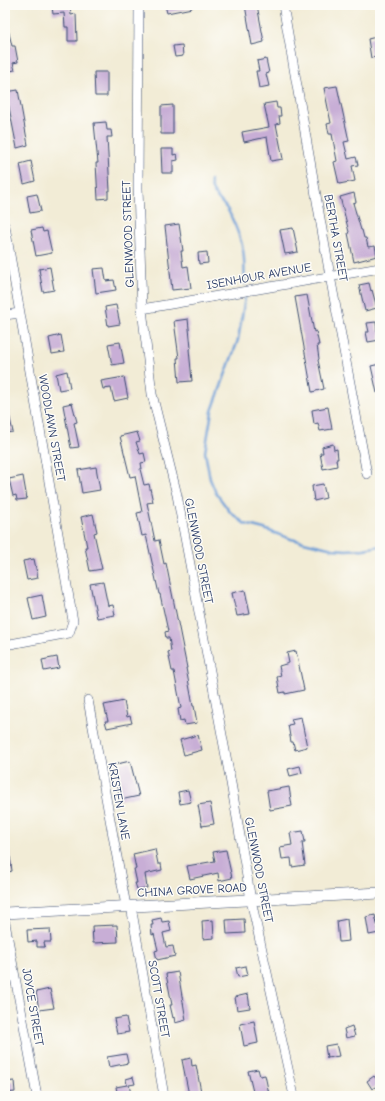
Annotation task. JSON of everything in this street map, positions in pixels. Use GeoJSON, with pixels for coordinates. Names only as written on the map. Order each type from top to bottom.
{"type":"FeatureCollection","features":[{"type":"Feature","properties":{"kind":"street","name":"GLENWOOD STREET"},"geometry":{"type":"LineString","coordinates":[[139,5],[138,188],[142,309],[152,394],[176,495],[231,783],[251,900],[294,1096]]}},
{"type":"Feature","properties":{"kind":"street","name":"BERTHA STREET"},"geometry":{"type":"LineString","coordinates":[[283,5],[330,276],[367,474]]}},
{"type":"Feature","properties":{"kind":"street","name":"WOODLAWN STREET"},"geometry":{"type":"LineString","coordinates":[[5,226],[73,621],[69,633],[5,645]]}},
{"type":"Feature","properties":{"kind":"street","name":"ISENHOUR AVENUE"},"geometry":{"type":"LineString","coordinates":[[142,309],[380,268]]}},
{"type":"Feature","properties":{"kind":"street"},"geometry":{"type":"LineString","coordinates":[[5,316],[20,313]]}},
{"type":"Feature","properties":{"kind":"street","name":"KRISTEN LANE"},"geometry":{"type":"LineString","coordinates":[[88,700],[129,906]]}},
{"type":"Feature","properties":{"kind":"street","name":"CHINA GROVE ROAD"},"geometry":{"type":"LineString","coordinates":[[5,913],[380,893]]}},
{"type":"Feature","properties":{"kind":"street","name":"SCOTT STREET"},"geometry":{"type":"LineString","coordinates":[[129,906],[164,1096]]}},
{"type":"Feature","properties":{"kind":"street","name":"JOYCE STREET"},"geometry":{"type":"LineString","coordinates":[[5,923],[37,1096]]}},
{"type":"Feature","properties":{"kind":"building"},"geometry":{"type":"Polygon","coordinates":[[[70,5],[71,15],[76,14],[77,41],[68,41],[68,27],[65,27],[64,13],[53,14],[52,7],[70,5]]]}},
{"type":"Feature","properties":{"kind":"building"},"geometry":{"type":"Polygon","coordinates":[[[165,5],[192,5],[192,8],[167,13],[165,5]]]}},
{"type":"Feature","properties":{"kind":"building"},"geometry":{"type":"Polygon","coordinates":[[[245,5],[257,5],[264,42],[252,45],[245,5]]]}},
{"type":"Feature","properties":{"kind":"building"},"geometry":{"type":"Polygon","coordinates":[[[5,29],[8,29],[12,46],[15,46],[18,62],[13,63],[15,70],[5,72],[5,29]]]}},
{"type":"Feature","properties":{"kind":"building"},"geometry":{"type":"Polygon","coordinates":[[[380,36],[380,56],[371,58],[368,39],[380,36]]]}},
{"type":"Feature","properties":{"kind":"building"},"geometry":{"type":"Polygon","coordinates":[[[182,45],[183,56],[175,57],[173,46],[182,45]]]}},
{"type":"Feature","properties":{"kind":"building"},"geometry":{"type":"Polygon","coordinates":[[[266,59],[269,73],[266,74],[269,86],[259,88],[256,71],[259,71],[257,61],[266,59]]]}},
{"type":"Feature","properties":{"kind":"building"},"geometry":{"type":"Polygon","coordinates":[[[94,72],[107,72],[107,96],[95,96],[94,72]]]}},
{"type":"Feature","properties":{"kind":"building"},"geometry":{"type":"Polygon","coordinates":[[[337,86],[349,141],[344,142],[348,159],[356,157],[358,165],[352,166],[355,181],[339,184],[334,162],[337,161],[332,134],[329,134],[327,124],[331,123],[324,88],[337,86]]]}},
{"type":"Feature","properties":{"kind":"building"},"geometry":{"type":"Polygon","coordinates":[[[18,90],[28,145],[17,148],[6,92],[18,90]]]}},
{"type":"Feature","properties":{"kind":"building"},"geometry":{"type":"Polygon","coordinates":[[[276,102],[277,108],[280,108],[281,116],[279,116],[280,123],[276,124],[283,159],[271,161],[267,137],[244,142],[242,132],[269,127],[264,104],[276,102]]]}},
{"type":"Feature","properties":{"kind":"building"},"geometry":{"type":"Polygon","coordinates":[[[173,105],[173,134],[161,134],[161,106],[173,105]]]}},
{"type":"Feature","properties":{"kind":"building"},"geometry":{"type":"Polygon","coordinates":[[[106,122],[107,130],[111,130],[112,137],[107,137],[110,191],[108,191],[108,198],[98,199],[96,163],[98,163],[94,123],[106,122]]]}},
{"type":"Feature","properties":{"kind":"building"},"geometry":{"type":"Polygon","coordinates":[[[161,149],[173,149],[173,155],[177,154],[178,160],[173,161],[173,173],[162,173],[161,149]]]}},
{"type":"Feature","properties":{"kind":"building"},"geometry":{"type":"Polygon","coordinates":[[[31,161],[35,181],[24,184],[20,164],[31,161]]]}},
{"type":"Feature","properties":{"kind":"building"},"geometry":{"type":"Polygon","coordinates":[[[354,193],[356,202],[353,203],[361,230],[364,238],[366,238],[368,247],[375,246],[377,256],[354,262],[349,232],[340,197],[354,193]]]}},
{"type":"Feature","properties":{"kind":"building"},"geometry":{"type":"Polygon","coordinates":[[[37,194],[41,211],[30,213],[27,196],[37,194]]]}},
{"type":"Feature","properties":{"kind":"building"},"geometry":{"type":"Polygon","coordinates":[[[179,224],[183,251],[181,251],[183,267],[188,266],[191,288],[172,290],[165,226],[179,224]]]}},
{"type":"Feature","properties":{"kind":"building"},"geometry":{"type":"Polygon","coordinates":[[[42,228],[43,232],[47,231],[52,253],[36,256],[31,230],[42,228]]]}},
{"type":"Feature","properties":{"kind":"building"},"geometry":{"type":"Polygon","coordinates":[[[293,228],[298,252],[285,254],[280,230],[293,228]]]}},
{"type":"Feature","properties":{"kind":"building"},"geometry":{"type":"Polygon","coordinates":[[[207,252],[208,263],[199,264],[198,253],[207,252]]]}},
{"type":"Feature","properties":{"kind":"building"},"geometry":{"type":"Polygon","coordinates":[[[50,267],[54,290],[43,292],[39,269],[50,267]]]}},
{"type":"Feature","properties":{"kind":"building"},"geometry":{"type":"Polygon","coordinates":[[[104,268],[106,281],[114,280],[116,290],[96,293],[93,269],[104,268]]]}},
{"type":"Feature","properties":{"kind":"building"},"geometry":{"type":"Polygon","coordinates":[[[369,283],[377,308],[365,311],[359,285],[369,283]]]}},
{"type":"Feature","properties":{"kind":"building"},"geometry":{"type":"Polygon","coordinates":[[[307,295],[314,332],[316,331],[319,345],[317,345],[318,360],[324,389],[312,392],[295,297],[307,295]]]}},
{"type":"Feature","properties":{"kind":"building"},"geometry":{"type":"Polygon","coordinates":[[[116,305],[120,324],[108,326],[105,307],[116,305]]]}},
{"type":"Feature","properties":{"kind":"building"},"geometry":{"type":"Polygon","coordinates":[[[188,319],[192,381],[179,382],[177,358],[179,358],[174,321],[188,319]]]}},
{"type":"Feature","properties":{"kind":"building"},"geometry":{"type":"Polygon","coordinates":[[[376,322],[377,331],[380,330],[380,340],[368,342],[366,332],[369,332],[367,323],[376,322]]]}},
{"type":"Feature","properties":{"kind":"building"},"geometry":{"type":"Polygon","coordinates":[[[61,335],[64,352],[52,354],[49,338],[61,335]]]}},
{"type":"Feature","properties":{"kind":"building"},"geometry":{"type":"Polygon","coordinates":[[[120,342],[124,363],[112,365],[108,344],[120,342]]]}},
{"type":"Feature","properties":{"kind":"building"},"geometry":{"type":"Polygon","coordinates":[[[380,364],[380,392],[377,393],[371,366],[380,364]]]}},
{"type":"Feature","properties":{"kind":"building"},"geometry":{"type":"Polygon","coordinates":[[[67,371],[70,388],[59,390],[56,374],[67,371]]]}},
{"type":"Feature","properties":{"kind":"building"},"geometry":{"type":"Polygon","coordinates":[[[124,377],[128,398],[114,401],[111,388],[103,389],[101,381],[124,377]]]}},
{"type":"Feature","properties":{"kind":"building"},"geometry":{"type":"Polygon","coordinates":[[[72,403],[77,422],[74,423],[79,447],[71,448],[63,405],[72,403]]]}},
{"type":"Feature","properties":{"kind":"building"},"geometry":{"type":"Polygon","coordinates":[[[328,407],[332,429],[320,431],[318,423],[314,424],[312,410],[328,407]]]}},
{"type":"Feature","properties":{"kind":"building"},"geometry":{"type":"Polygon","coordinates":[[[5,410],[8,410],[13,432],[5,433],[5,410]]]}},
{"type":"Feature","properties":{"kind":"building"},"geometry":{"type":"Polygon","coordinates":[[[137,432],[140,441],[136,442],[140,454],[144,453],[146,462],[141,463],[142,469],[140,469],[144,485],[149,484],[153,502],[147,503],[155,541],[159,540],[164,564],[166,563],[197,723],[185,725],[184,720],[180,721],[178,709],[181,708],[174,671],[172,671],[168,652],[171,651],[169,638],[166,638],[165,632],[168,631],[146,535],[142,536],[137,513],[142,512],[135,476],[130,477],[120,436],[137,432]]]}},
{"type":"Feature","properties":{"kind":"building"},"geometry":{"type":"Polygon","coordinates":[[[333,444],[334,450],[337,449],[337,466],[323,469],[320,453],[323,453],[322,447],[333,444]]]}},
{"type":"Feature","properties":{"kind":"building"},"geometry":{"type":"Polygon","coordinates":[[[96,467],[100,490],[82,493],[78,470],[96,467]]]}},
{"type":"Feature","properties":{"kind":"building"},"geometry":{"type":"Polygon","coordinates":[[[23,476],[27,499],[17,500],[16,495],[13,496],[9,479],[23,476]]]}},
{"type":"Feature","properties":{"kind":"building"},"geometry":{"type":"Polygon","coordinates":[[[323,484],[326,498],[314,501],[312,486],[323,484]]]}},
{"type":"Feature","properties":{"kind":"building"},"geometry":{"type":"Polygon","coordinates":[[[93,514],[97,532],[94,533],[102,569],[90,571],[81,517],[93,514]]]}},
{"type":"Feature","properties":{"kind":"building"},"geometry":{"type":"Polygon","coordinates":[[[34,559],[38,578],[27,580],[23,561],[34,559]]]}},
{"type":"Feature","properties":{"kind":"building"},"geometry":{"type":"Polygon","coordinates":[[[103,582],[108,606],[113,605],[115,615],[97,618],[90,584],[103,582]]]}},
{"type":"Feature","properties":{"kind":"building"},"geometry":{"type":"Polygon","coordinates":[[[245,590],[250,614],[237,616],[232,593],[245,590]]]}},
{"type":"Feature","properties":{"kind":"building"},"geometry":{"type":"Polygon","coordinates":[[[42,595],[46,617],[33,620],[28,598],[42,595]]]}},
{"type":"Feature","properties":{"kind":"building"},"geometry":{"type":"Polygon","coordinates":[[[296,651],[304,690],[285,694],[285,692],[280,693],[277,677],[281,676],[279,666],[289,663],[287,653],[296,651]]]}},
{"type":"Feature","properties":{"kind":"building"},"geometry":{"type":"Polygon","coordinates":[[[57,657],[59,668],[44,671],[42,660],[57,657]]]}},
{"type":"Feature","properties":{"kind":"building"},"geometry":{"type":"Polygon","coordinates":[[[124,701],[127,717],[130,716],[132,723],[107,728],[105,721],[108,721],[104,705],[124,701]]]}},
{"type":"Feature","properties":{"kind":"building"},"geometry":{"type":"Polygon","coordinates":[[[301,717],[307,747],[295,750],[293,742],[291,742],[288,725],[293,724],[291,719],[301,717]]]}},
{"type":"Feature","properties":{"kind":"building"},"geometry":{"type":"Polygon","coordinates":[[[198,735],[202,750],[184,755],[180,740],[198,735]]]}},
{"type":"Feature","properties":{"kind":"building"},"geometry":{"type":"Polygon","coordinates":[[[130,761],[139,796],[120,800],[113,765],[130,761]]]}},
{"type":"Feature","properties":{"kind":"building"},"geometry":{"type":"Polygon","coordinates":[[[300,766],[302,773],[290,776],[288,769],[300,766]]]}},
{"type":"Feature","properties":{"kind":"building"},"geometry":{"type":"Polygon","coordinates":[[[289,787],[292,806],[270,810],[267,791],[289,787]]]}},
{"type":"Feature","properties":{"kind":"building"},"geometry":{"type":"Polygon","coordinates":[[[188,790],[191,802],[180,804],[178,792],[188,790]]]}},
{"type":"Feature","properties":{"kind":"building"},"geometry":{"type":"Polygon","coordinates":[[[210,803],[214,824],[202,826],[198,805],[210,803]]]}},
{"type":"Feature","properties":{"kind":"building"},"geometry":{"type":"Polygon","coordinates":[[[303,831],[305,842],[302,842],[305,865],[292,867],[291,858],[282,859],[280,847],[292,845],[290,833],[303,831]]]}},
{"type":"Feature","properties":{"kind":"building"},"geometry":{"type":"Polygon","coordinates":[[[5,849],[9,849],[12,871],[5,873],[5,849]]]}},
{"type":"Feature","properties":{"kind":"building"},"geometry":{"type":"Polygon","coordinates":[[[155,849],[158,864],[161,864],[162,870],[145,874],[147,888],[137,889],[135,883],[137,883],[133,854],[155,849]]]}},
{"type":"Feature","properties":{"kind":"building"},"geometry":{"type":"Polygon","coordinates":[[[226,850],[232,878],[219,881],[218,873],[190,879],[187,866],[215,861],[213,852],[226,850]]]}},
{"type":"Feature","properties":{"kind":"building"},"geometry":{"type":"Polygon","coordinates":[[[375,915],[379,933],[369,935],[366,917],[375,915]]]}},
{"type":"Feature","properties":{"kind":"building"},"geometry":{"type":"Polygon","coordinates":[[[161,918],[162,922],[169,921],[171,931],[163,933],[166,947],[173,946],[175,956],[157,960],[155,951],[158,950],[154,934],[152,935],[151,925],[153,925],[152,920],[161,918]]]}},
{"type":"Feature","properties":{"kind":"building"},"geometry":{"type":"Polygon","coordinates":[[[244,919],[245,933],[227,934],[226,920],[244,919]]]}},
{"type":"Feature","properties":{"kind":"building"},"geometry":{"type":"Polygon","coordinates":[[[347,919],[349,941],[339,942],[337,921],[347,919]]]}},
{"type":"Feature","properties":{"kind":"building"},"geometry":{"type":"Polygon","coordinates":[[[213,920],[214,938],[203,939],[202,921],[213,920]]]}},
{"type":"Feature","properties":{"kind":"building"},"geometry":{"type":"Polygon","coordinates":[[[117,925],[118,942],[93,943],[92,926],[117,925]]]}},
{"type":"Feature","properties":{"kind":"building"},"geometry":{"type":"Polygon","coordinates":[[[50,929],[51,942],[44,942],[45,947],[37,947],[37,941],[28,942],[27,930],[50,929]]]}},
{"type":"Feature","properties":{"kind":"building"},"geometry":{"type":"Polygon","coordinates":[[[246,966],[248,975],[238,977],[236,968],[246,966]]]}},
{"type":"Feature","properties":{"kind":"building"},"geometry":{"type":"Polygon","coordinates":[[[178,972],[186,1020],[175,1023],[170,1005],[172,1005],[166,974],[178,972]]]}},
{"type":"Feature","properties":{"kind":"building"},"geometry":{"type":"Polygon","coordinates":[[[50,989],[54,1008],[39,1010],[36,992],[50,989]]]}},
{"type":"Feature","properties":{"kind":"building"},"geometry":{"type":"Polygon","coordinates":[[[248,994],[250,1008],[237,1010],[235,997],[248,994]]]}},
{"type":"Feature","properties":{"kind":"building"},"geometry":{"type":"Polygon","coordinates":[[[126,1017],[129,1032],[117,1034],[114,1019],[126,1017]]]}},
{"type":"Feature","properties":{"kind":"building"},"geometry":{"type":"Polygon","coordinates":[[[254,1021],[258,1043],[244,1046],[240,1024],[254,1021]]]}},
{"type":"Feature","properties":{"kind":"building"},"geometry":{"type":"Polygon","coordinates":[[[352,1026],[355,1036],[346,1038],[344,1029],[352,1026]]]}},
{"type":"Feature","properties":{"kind":"building"},"geometry":{"type":"Polygon","coordinates":[[[336,1044],[339,1056],[327,1058],[325,1046],[336,1044]]]}},
{"type":"Feature","properties":{"kind":"building"},"geometry":{"type":"Polygon","coordinates":[[[126,1054],[128,1063],[109,1067],[107,1057],[126,1054]]]}},
{"type":"Feature","properties":{"kind":"building"},"geometry":{"type":"Polygon","coordinates":[[[191,1058],[192,1066],[196,1065],[201,1092],[189,1095],[182,1060],[191,1058]]]}},
{"type":"Feature","properties":{"kind":"building"},"geometry":{"type":"Polygon","coordinates":[[[258,1069],[260,1076],[265,1075],[269,1094],[254,1096],[248,1071],[258,1069]]]}},
{"type":"Feature","properties":{"kind":"building"},"geometry":{"type":"Polygon","coordinates":[[[374,1076],[380,1084],[372,1089],[367,1081],[374,1076]]]}},
{"type":"Feature","properties":{"kind":"building"},"geometry":{"type":"Polygon","coordinates":[[[133,1077],[135,1084],[129,1085],[131,1094],[118,1096],[116,1087],[127,1085],[126,1079],[133,1077]]]}},
{"type":"Feature","properties":{"kind":"building"},"geometry":{"type":"Polygon","coordinates":[[[14,1081],[15,1092],[5,1093],[5,1082],[14,1081]]]}},
{"type":"Feature","properties":{"kind":"waterway"},"geometry":{"type":"LineString","coordinates":[[211,180],[212,189],[227,208],[241,240],[244,254],[245,284]]}},
{"type":"Feature","properties":{"kind":"waterway"},"geometry":{"type":"LineString","coordinates":[[245,298],[238,340],[212,411],[205,452],[210,479],[216,493],[230,512],[245,524],[291,539],[333,549],[364,549],[380,546]]}}]}
